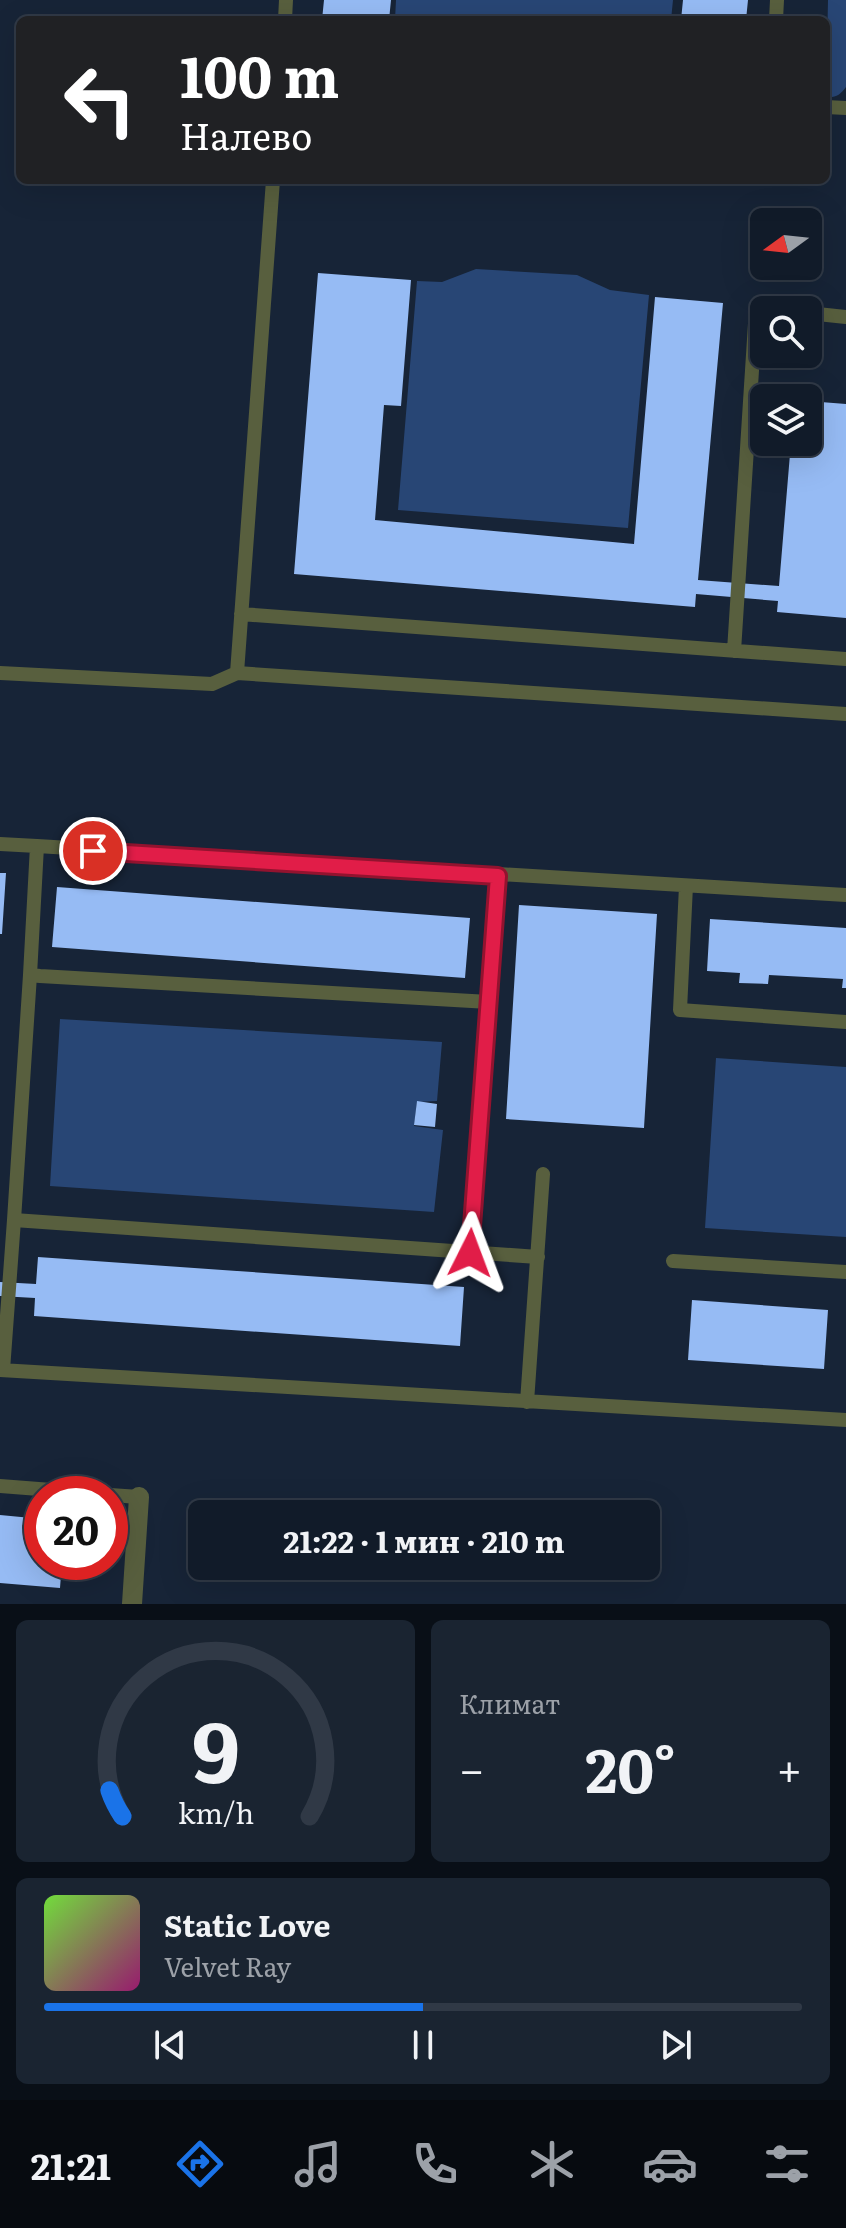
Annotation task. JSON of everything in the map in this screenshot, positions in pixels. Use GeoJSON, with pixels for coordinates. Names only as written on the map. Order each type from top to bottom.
{"type":"FeatureCollection","features":[{"type":"Feature","properties":{"kind":"street"},"geometry":{"type":"LineString","coordinates":[[132,1604],[139,1497]]}},
{"type":"Feature","properties":{"kind":"lane"},"geometry":{"type":"LineString","coordinates":[[237,673],[273,184]]}},
{"type":"Feature","properties":{"kind":"lane"},"geometry":{"type":"LineString","coordinates":[[822,314],[846,317]]}},
{"type":"Feature","properties":{"kind":"lane"},"geometry":{"type":"LineString","coordinates":[[734,651],[752,368]]}},
{"type":"Feature","properties":{"kind":"lane"},"geometry":{"type":"LineString","coordinates":[[241,614],[846,659]]}},
{"type":"Feature","properties":{"kind":"lane"},"geometry":{"type":"LineString","coordinates":[[0,673],[212,684],[237,673],[846,714]]}},
{"type":"Feature","properties":{"kind":"lane"},"geometry":{"type":"LineString","coordinates":[[0,844],[846,895]]}},
{"type":"Feature","properties":{"kind":"lane"},"geometry":{"type":"LineString","coordinates":[[37,846],[2,1370],[846,1420]]}},
{"type":"Feature","properties":{"kind":"lane"},"geometry":{"type":"LineString","coordinates":[[470,1253],[498,876]]}},
{"type":"Feature","properties":{"kind":"lane"},"geometry":{"type":"LineString","coordinates":[[686,886],[680,1010],[846,1022]]}},
{"type":"Feature","properties":{"kind":"lane"},"geometry":{"type":"LineString","coordinates":[[30,975],[489,1002]]}},
{"type":"Feature","properties":{"kind":"lane"},"geometry":{"type":"LineString","coordinates":[[527,1402],[543,1174]]}},
{"type":"Feature","properties":{"kind":"lane"},"geometry":{"type":"LineString","coordinates":[[14,1220],[538,1257]]}},
{"type":"Feature","properties":{"kind":"lane"},"geometry":{"type":"LineString","coordinates":[[673,1261],[846,1272]]}},
{"type":"Feature","properties":{"kind":"lane"},"geometry":{"type":"LineString","coordinates":[[0,1486],[24,1488]]}},
{"type":"Feature","properties":{"kind":"lane"},"geometry":{"type":"LineString","coordinates":[[128,1496],[139,1497]]}},
{"type":"Feature","properties":{"kind":"shaded area"},"geometry":{"type":"Polygon","coordinates":[[[396,0],[673,0],[671,16],[395,16],[396,0]]]}},
{"type":"Feature","properties":{"kind":"shaded area"},"geometry":{"type":"Polygon","coordinates":[[[828,0],[846,0],[846,87],[838,95],[830,97],[830,16],[828,0]]]}},
{"type":"Feature","properties":{"kind":"shaded area"},"geometry":{"type":"Polygon","coordinates":[[[476,269],[577,275],[610,290],[649,295],[628,528],[398,510],[417,281],[442,282],[476,269]]]}},
{"type":"Feature","properties":{"kind":"shaded area"},"geometry":{"type":"Polygon","coordinates":[[[60,1019],[442,1042],[437,1101],[417,1102],[414,1126],[443,1130],[434,1212],[50,1186],[60,1019]]]}},
{"type":"Feature","properties":{"kind":"shaded area"},"geometry":{"type":"Polygon","coordinates":[[[716,1058],[846,1067],[846,1237],[705,1228],[716,1058]]]}},
{"type":"Feature","properties":{"kind":"building"},"geometry":{"type":"Polygon","coordinates":[[[324,0],[391,0],[389,16],[322,16],[324,0]]]}},
{"type":"Feature","properties":{"kind":"building"},"geometry":{"type":"Polygon","coordinates":[[[683,0],[748,0],[746,16],[681,16],[683,0]]]}},
{"type":"Feature","properties":{"kind":"building"},"geometry":{"type":"Polygon","coordinates":[[[318,273],[411,280],[401,406],[384,405],[375,520],[634,544],[655,297],[723,303],[698,580],[779,586],[790,456],[822,456],[822,402],[846,404],[846,618],[777,612],[778,601],[696,594],[695,607],[294,574],[318,273]]]}},
{"type":"Feature","properties":{"kind":"building"},"geometry":{"type":"Polygon","coordinates":[[[0,873],[6,873],[2,934],[0,934],[0,873]]]}},
{"type":"Feature","properties":{"kind":"building"},"geometry":{"type":"Polygon","coordinates":[[[57,887],[470,918],[465,978],[52,947],[57,887]]]}},
{"type":"Feature","properties":{"kind":"building"},"geometry":{"type":"Polygon","coordinates":[[[519,905],[657,914],[644,1128],[506,1119],[519,905]]]}},
{"type":"Feature","properties":{"kind":"building"},"geometry":{"type":"Polygon","coordinates":[[[710,919],[846,928],[846,988],[842,988],[843,979],[769,975],[768,984],[739,983],[740,973],[707,971],[710,919]]]}},
{"type":"Feature","properties":{"kind":"building"},"geometry":{"type":"Polygon","coordinates":[[[417,1101],[437,1104],[435,1127],[414,1125],[417,1101]]]}},
{"type":"Feature","properties":{"kind":"building"},"geometry":{"type":"Polygon","coordinates":[[[38,1257],[464,1287],[460,1346],[34,1316],[35,1298],[0,1296],[0,1282],[36,1284],[38,1257]]]}},
{"type":"Feature","properties":{"kind":"building"},"geometry":{"type":"Polygon","coordinates":[[[692,1300],[828,1310],[824,1369],[688,1360],[692,1300]]]}},
{"type":"Feature","properties":{"kind":"building"},"geometry":{"type":"Polygon","coordinates":[[[0,1515],[24,1517],[24,1580],[61,1580],[60,1588],[0,1583],[0,1515]]]}},
{"type":"Feature","properties":{"kind":"route"},"geometry":{"type":"LineString","coordinates":[[93,851],[498,876],[470,1253]]}}]}
